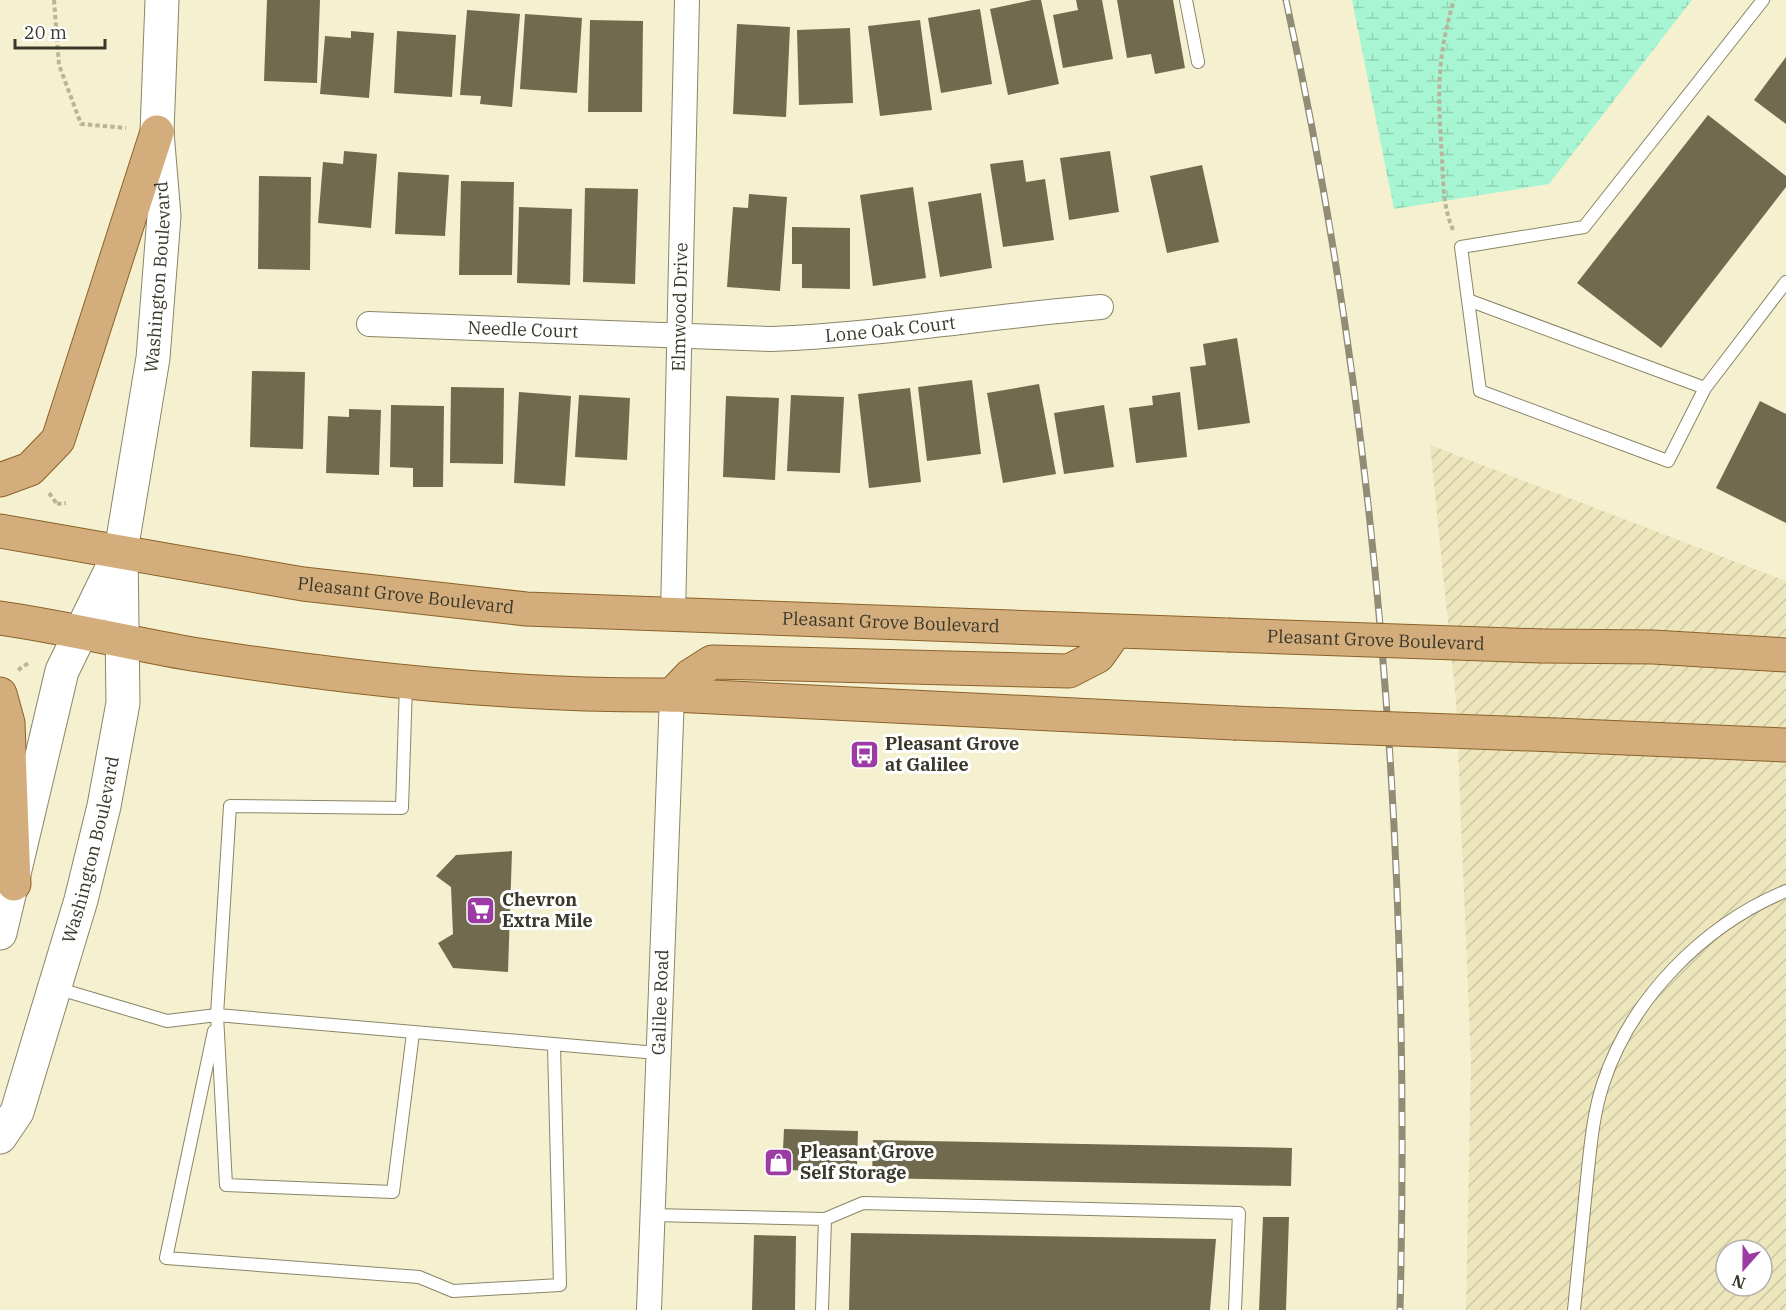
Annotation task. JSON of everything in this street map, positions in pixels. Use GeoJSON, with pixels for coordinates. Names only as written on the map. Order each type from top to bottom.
{"type":"FeatureCollection","features":[{"type":"Feature","properties":{"kind":"main road","name":"Washington Boulevard"},"geometry":{"type":"LineString","coordinates":[[0,1137],[17,1112],[81,900],[108,783],[123,703],[121,551],[153,358],[164,216],[157,132],[162,0]]}},
{"type":"Feature","properties":{"kind":"main road"},"geometry":{"type":"LineString","coordinates":[[0,480],[30,470],[58,440],[157,132]]}},
{"type":"Feature","properties":{"kind":"main road","name":"Pleasant Grove Boulevard"},"geometry":{"type":"LineString","coordinates":[[0,531],[121,551],[212,570],[412,598],[526,609],[1115,632],[1542,646],[1653,647],[1786,655]]}},
{"type":"Feature","properties":{"kind":"main road","name":"Washington Boulevard"},"geometry":{"type":"LineString","coordinates":[[0,933],[14,884],[62,671],[121,551]]}},
{"type":"Feature","properties":{"kind":"main road"},"geometry":{"type":"LineString","coordinates":[[0,618],[190,653],[406,684],[592,696],[672,695],[1234,723],[1786,745]]}},
{"type":"Feature","properties":{"kind":"main road"},"geometry":{"type":"LineString","coordinates":[[672,695],[690,676],[712,663],[1069,671],[1098,656],[1115,632]]}},
{"type":"Feature","properties":{"kind":"main road"},"geometry":{"type":"LineString","coordinates":[[8,683],[14,884]]}},
{"type":"Feature","properties":{"kind":"street","name":"Elmwood Drive"},"geometry":{"type":"LineString","coordinates":[[673,615],[687,0]]}},
{"type":"Feature","properties":{"kind":"street","name":"Lone Oak Court"},"geometry":{"type":"LineString","coordinates":[[678,335],[771,339],[826,337],[1004,315],[1101,307]]}},
{"type":"Feature","properties":{"kind":"street","name":"Needle Court"},"geometry":{"type":"LineString","coordinates":[[369,324],[678,335]]}},
{"type":"Feature","properties":{"kind":"street","name":"Galilee Road"},"geometry":{"type":"LineString","coordinates":[[649,1310],[672,695]]}},
{"type":"Feature","properties":{"kind":"lane"},"geometry":{"type":"LineString","coordinates":[[1186,0],[1198,62]]}},
{"type":"Feature","properties":{"kind":"lane"},"geometry":{"type":"LineString","coordinates":[[1762,0],[1584,227],[1461,247],[1480,391],[1668,461],[1705,388],[1786,282]]}},
{"type":"Feature","properties":{"kind":"lane"},"geometry":{"type":"LineString","coordinates":[[1468,300],[1705,388]]}},
{"type":"Feature","properties":{"kind":"lane"},"geometry":{"type":"LineString","coordinates":[[406,684],[402,808],[230,806],[217,1015],[226,1185],[393,1192],[413,1033]]}},
{"type":"Feature","properties":{"kind":"lane"},"geometry":{"type":"LineString","coordinates":[[1574,1310],[1593,1127],[1603,1084],[1624,1034],[1655,989],[1689,953],[1766,899],[1786,891]]}},
{"type":"Feature","properties":{"kind":"lane"},"geometry":{"type":"LineString","coordinates":[[56,988],[167,1021],[217,1015],[554,1046],[657,1053]]}},
{"type":"Feature","properties":{"kind":"lane"},"geometry":{"type":"LineString","coordinates":[[217,1015],[166,1258],[419,1276],[453,1291],[560,1285],[554,1046]]}},
{"type":"Feature","properties":{"kind":"lane"},"geometry":{"type":"LineString","coordinates":[[651,1215],[825,1218],[863,1203],[1239,1213],[1234,1310]]}},
{"type":"Feature","properties":{"kind":"lane"},"geometry":{"type":"LineString","coordinates":[[822,1310],[825,1218]]}},
{"type":"Feature","properties":{"kind":"path"},"geometry":{"type":"LineString","coordinates":[[54,0],[59,64],[81,124],[157,132]]}},
{"type":"Feature","properties":{"kind":"path"},"geometry":{"type":"LineString","coordinates":[[1454,0],[1442,42],[1437,80],[1448,218],[1461,247]]}},
{"type":"Feature","properties":{"kind":"path"},"geometry":{"type":"LineString","coordinates":[[53,509],[57,504],[66,503]]}},
{"type":"Feature","properties":{"kind":"path"},"geometry":{"type":"LineString","coordinates":[[8,683],[30,662]]}},
{"type":"Feature","properties":{"kind":"shaded area"},"geometry":{"type":"Polygon","coordinates":[[[1430,445],[1786,581],[1786,1310],[1466,1310],[1471,1061],[1456,701],[1430,445]]]}},
{"type":"Feature","properties":{"kind":"green space"},"geometry":{"type":"Polygon","coordinates":[[[1352,0],[1692,0],[1549,184],[1394,209],[1352,0]]]}},
{"type":"Feature","properties":{"kind":"building"},"geometry":{"type":"Polygon","coordinates":[[[267,0],[320,0],[317,83],[264,81],[267,0]]]}},
{"type":"Feature","properties":{"kind":"building"},"geometry":{"type":"Polygon","coordinates":[[[1041,0],[1059,84],[1008,95],[990,9],[1041,0]]]}},
{"type":"Feature","properties":{"kind":"building"},"geometry":{"type":"Polygon","coordinates":[[[1076,0],[1102,0],[1113,59],[1063,68],[1053,15],[1078,10],[1076,0]]]}},
{"type":"Feature","properties":{"kind":"building"},"geometry":{"type":"Polygon","coordinates":[[[1117,0],[1173,0],[1185,68],[1155,74],[1151,54],[1127,58],[1117,0]]]}},
{"type":"Feature","properties":{"kind":"building"},"geometry":{"type":"Polygon","coordinates":[[[980,9],[992,84],[941,93],[928,18],[980,9]]]}},
{"type":"Feature","properties":{"kind":"building"},"geometry":{"type":"Polygon","coordinates":[[[467,10],[520,14],[512,107],[480,104],[481,96],[460,95],[467,10]]]}},
{"type":"Feature","properties":{"kind":"building"},"geometry":{"type":"Polygon","coordinates":[[[525,14],[582,18],[577,93],[520,89],[525,14]]]}},
{"type":"Feature","properties":{"kind":"building"},"geometry":{"type":"Polygon","coordinates":[[[590,20],[643,21],[642,112],[588,112],[590,20]]]}},
{"type":"Feature","properties":{"kind":"building"},"geometry":{"type":"Polygon","coordinates":[[[920,20],[932,110],[880,116],[868,26],[920,20]]]}},
{"type":"Feature","properties":{"kind":"building"},"geometry":{"type":"Polygon","coordinates":[[[737,24],[790,27],[786,117],[733,114],[737,24]]]}},
{"type":"Feature","properties":{"kind":"building"},"geometry":{"type":"Polygon","coordinates":[[[850,28],[853,103],[799,105],[797,30],[850,28]]]}},
{"type":"Feature","properties":{"kind":"building"},"geometry":{"type":"Polygon","coordinates":[[[351,31],[374,33],[369,98],[320,94],[325,36],[351,38],[351,31]]]}},
{"type":"Feature","properties":{"kind":"building"},"geometry":{"type":"Polygon","coordinates":[[[397,31],[456,35],[452,97],[394,93],[397,31]]]}},
{"type":"Feature","properties":{"kind":"building"},"geometry":{"type":"Polygon","coordinates":[[[1786,57],[1786,124],[1754,100],[1786,57]]]}},
{"type":"Feature","properties":{"kind":"building"},"geometry":{"type":"Polygon","coordinates":[[[1708,115],[1786,176],[1786,187],[1661,348],[1577,283],[1708,115]]]}},
{"type":"Feature","properties":{"kind":"building"},"geometry":{"type":"Polygon","coordinates":[[[344,151],[377,154],[371,228],[318,223],[323,162],[343,164],[344,151]]]}},
{"type":"Feature","properties":{"kind":"building"},"geometry":{"type":"Polygon","coordinates":[[[1110,151],[1119,212],[1069,220],[1060,158],[1110,151]]]}},
{"type":"Feature","properties":{"kind":"building"},"geometry":{"type":"Polygon","coordinates":[[[1023,160],[1026,182],[1045,179],[1054,240],[1003,247],[990,164],[1023,160]]]}},
{"type":"Feature","properties":{"kind":"building"},"geometry":{"type":"Polygon","coordinates":[[[1202,165],[1219,242],[1167,253],[1150,176],[1202,165]]]}},
{"type":"Feature","properties":{"kind":"building"},"geometry":{"type":"Polygon","coordinates":[[[398,172],[449,175],[445,236],[395,234],[398,172]]]}},
{"type":"Feature","properties":{"kind":"building"},"geometry":{"type":"Polygon","coordinates":[[[259,176],[311,177],[310,270],[258,269],[259,176]]]}},
{"type":"Feature","properties":{"kind":"building"},"geometry":{"type":"Polygon","coordinates":[[[461,181],[514,182],[512,275],[459,275],[461,181]]]}},
{"type":"Feature","properties":{"kind":"building"},"geometry":{"type":"Polygon","coordinates":[[[913,187],[926,278],[873,286],[860,195],[913,187]]]}},
{"type":"Feature","properties":{"kind":"building"},"geometry":{"type":"Polygon","coordinates":[[[585,188],[638,189],[635,284],[583,282],[585,188]]]}},
{"type":"Feature","properties":{"kind":"building"},"geometry":{"type":"Polygon","coordinates":[[[981,193],[992,268],[940,277],[928,202],[981,193]]]}},
{"type":"Feature","properties":{"kind":"building"},"geometry":{"type":"Polygon","coordinates":[[[749,194],[787,197],[780,291],[727,287],[733,207],[748,208],[749,194]]]}},
{"type":"Feature","properties":{"kind":"building"},"geometry":{"type":"Polygon","coordinates":[[[519,207],[572,209],[570,285],[517,283],[519,207]]]}},
{"type":"Feature","properties":{"kind":"building"},"geometry":{"type":"Polygon","coordinates":[[[792,227],[850,228],[850,289],[802,288],[802,264],[792,264],[792,227]]]}},
{"type":"Feature","properties":{"kind":"building"},"geometry":{"type":"Polygon","coordinates":[[[1237,338],[1250,423],[1198,430],[1190,367],[1206,365],[1203,344],[1237,338]]]}},
{"type":"Feature","properties":{"kind":"building"},"geometry":{"type":"Polygon","coordinates":[[[252,371],[305,372],[303,449],[250,447],[252,371]]]}},
{"type":"Feature","properties":{"kind":"building"},"geometry":{"type":"Polygon","coordinates":[[[972,380],[981,454],[927,461],[918,387],[972,380]]]}},
{"type":"Feature","properties":{"kind":"building"},"geometry":{"type":"Polygon","coordinates":[[[1039,384],[1056,474],[1003,483],[987,393],[1039,384]]]}},
{"type":"Feature","properties":{"kind":"building"},"geometry":{"type":"Polygon","coordinates":[[[451,387],[504,388],[503,464],[450,463],[451,387]]]}},
{"type":"Feature","properties":{"kind":"building"},"geometry":{"type":"Polygon","coordinates":[[[910,388],[921,482],[869,488],[858,394],[910,388]]]}},
{"type":"Feature","properties":{"kind":"building"},"geometry":{"type":"Polygon","coordinates":[[[519,392],[571,396],[565,486],[514,483],[519,392]]]}},
{"type":"Feature","properties":{"kind":"building"},"geometry":{"type":"Polygon","coordinates":[[[1180,392],[1187,457],[1136,463],[1129,408],[1153,405],[1152,396],[1180,392]]]}},
{"type":"Feature","properties":{"kind":"building"},"geometry":{"type":"Polygon","coordinates":[[[579,395],[630,398],[627,460],[575,457],[579,395]]]}},
{"type":"Feature","properties":{"kind":"building"},"geometry":{"type":"Polygon","coordinates":[[[791,395],[844,397],[840,473],[787,471],[791,395]]]}},
{"type":"Feature","properties":{"kind":"building"},"geometry":{"type":"Polygon","coordinates":[[[726,396],[779,398],[775,480],[723,477],[726,396]]]}},
{"type":"Feature","properties":{"kind":"building"},"geometry":{"type":"Polygon","coordinates":[[[1760,401],[1786,414],[1786,523],[1716,488],[1760,401]]]}},
{"type":"Feature","properties":{"kind":"building"},"geometry":{"type":"Polygon","coordinates":[[[391,405],[444,406],[443,487],[413,487],[413,468],[390,467],[391,405]]]}},
{"type":"Feature","properties":{"kind":"building"},"geometry":{"type":"Polygon","coordinates":[[[1104,405],[1114,467],[1064,474],[1054,413],[1104,405]]]}},
{"type":"Feature","properties":{"kind":"building"},"geometry":{"type":"Polygon","coordinates":[[[349,409],[381,410],[379,475],[326,473],[328,416],[349,417],[349,409]]]}},
{"type":"Feature","properties":{"kind":"building","name":"Chevron Extra Mile"},"geometry":{"type":"Polygon","coordinates":[[[512,851],[508,972],[453,968],[438,943],[453,934],[451,887],[436,876],[456,855],[512,851]]]}},
{"type":"Feature","properties":{"kind":"building"},"geometry":{"type":"Polygon","coordinates":[[[784,1129],[858,1131],[857,1165],[827,1164],[827,1171],[782,1170],[784,1129]]]}},
{"type":"Feature","properties":{"kind":"building"},"geometry":{"type":"Polygon","coordinates":[[[873,1140],[1292,1148],[1291,1186],[872,1178],[873,1140]]]}},
{"type":"Feature","properties":{"kind":"building"},"geometry":{"type":"Polygon","coordinates":[[[1263,1217],[1289,1217],[1286,1310],[1259,1310],[1263,1217]]]}},
{"type":"Feature","properties":{"kind":"building"},"geometry":{"type":"Polygon","coordinates":[[[851,1233],[1216,1239],[1210,1310],[849,1310],[851,1233]]]}},
{"type":"Feature","properties":{"kind":"building"},"geometry":{"type":"Polygon","coordinates":[[[754,1235],[796,1236],[795,1310],[752,1310],[754,1235]]]}},
{"type":"Feature","properties":{"kind":"railway"},"geometry":{"type":"LineString","coordinates":[[1286,0],[1318,162],[1345,324],[1366,488],[1382,652],[1394,816],[1400,981],[1402,1145],[1400,1310]]}},
{"type":"Feature","properties":{"kind":"place","name":"Pleasant Grove at Galilee"},"geometry":{"type":"Point","coordinates":[864,754]}},
{"type":"Feature","properties":{"kind":"place","name":"Chevron Extra Mile"},"geometry":{"type":"Point","coordinates":[481,910]}},
{"type":"Feature","properties":{"kind":"place","name":"Pleasant Grove Self Storage"},"geometry":{"type":"Point","coordinates":[779,1162]}}]}
